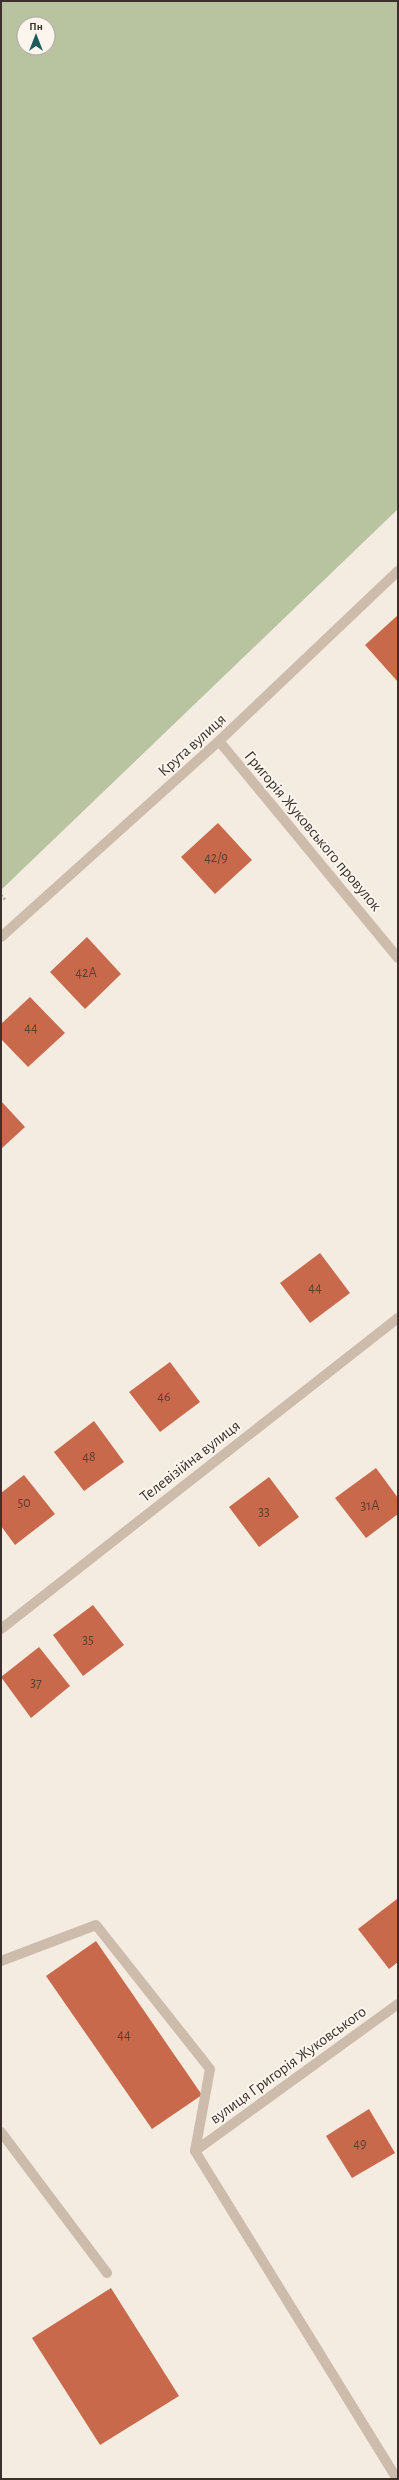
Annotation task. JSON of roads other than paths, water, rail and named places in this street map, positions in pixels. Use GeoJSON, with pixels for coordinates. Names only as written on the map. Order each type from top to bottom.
{"type":"FeatureCollection","features":[{"type":"Feature","properties":{"kind":"street","name":"Крута вулиця"},"geometry":{"type":"LineString","coordinates":[[1,936],[219,741],[398,571]]}},
{"type":"Feature","properties":{"kind":"street","name":"Григорія Жуковського провулок"},"geometry":{"type":"LineString","coordinates":[[219,741],[398,958]]}},
{"type":"Feature","properties":{"kind":"street","name":"Телевізійна вулиця"},"geometry":{"type":"LineString","coordinates":[[1,1628],[398,1318]]}},
{"type":"Feature","properties":{"kind":"street"},"geometry":{"type":"LineString","coordinates":[[1,1961],[96,1925],[210,2069],[196,2151],[397,2479]]}},
{"type":"Feature","properties":{"kind":"street","name":"вулиця Григорія Жуковського"},"geometry":{"type":"LineString","coordinates":[[196,2151],[398,2004]]}},
{"type":"Feature","properties":{"kind":"street"},"geometry":{"type":"LineString","coordinates":[[1,2132],[106,2273]]}}]}
